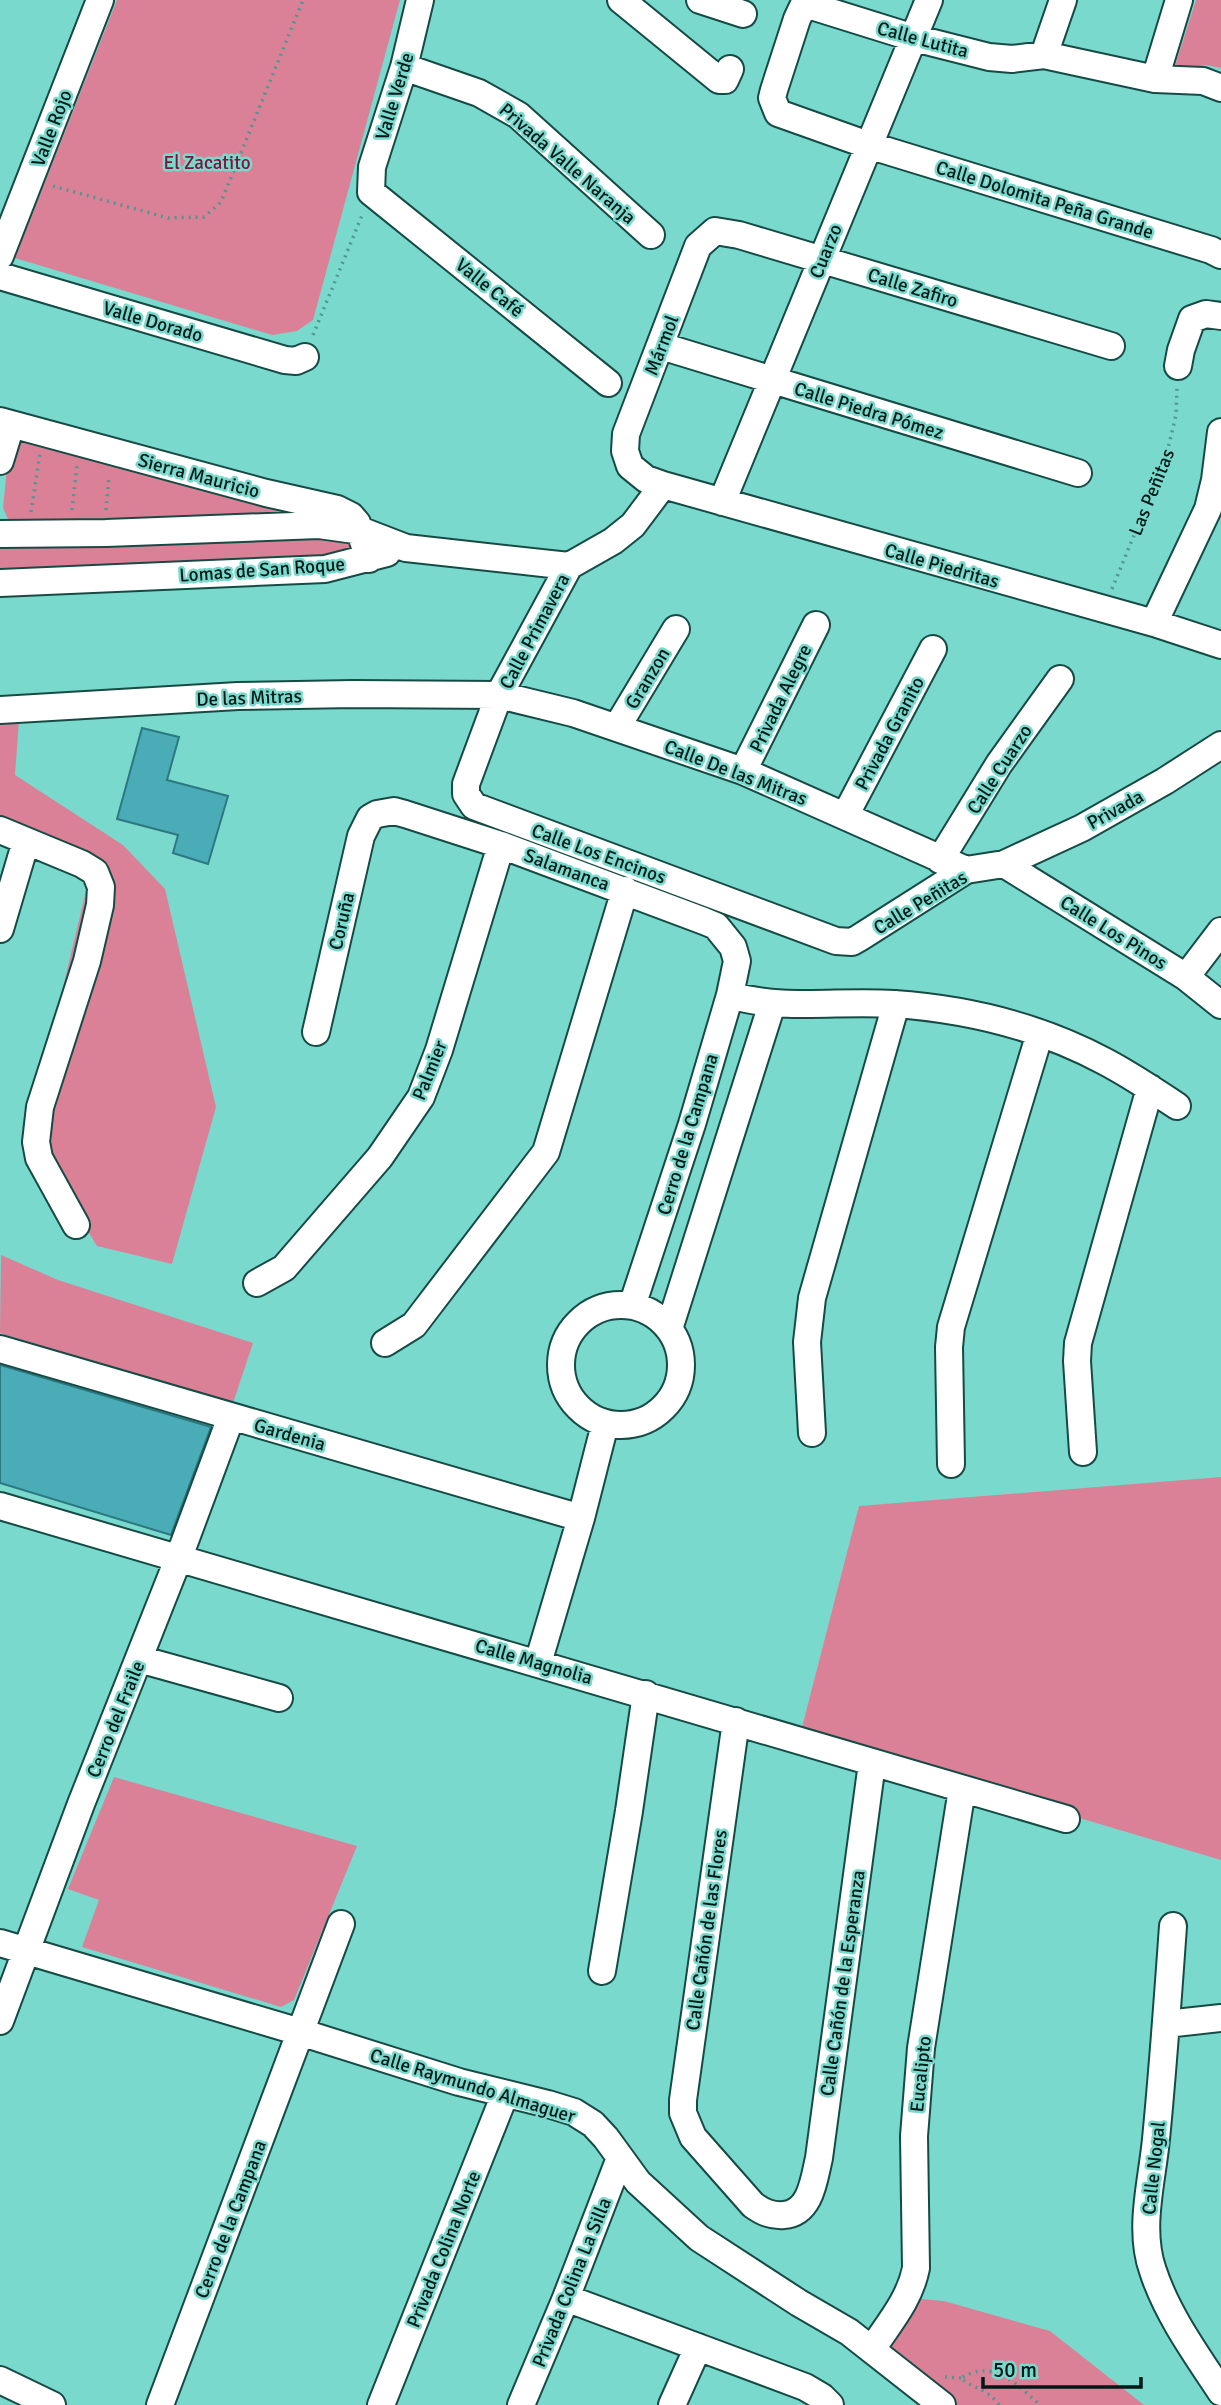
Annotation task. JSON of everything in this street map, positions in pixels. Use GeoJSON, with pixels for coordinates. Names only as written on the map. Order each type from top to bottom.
{"type":"FeatureCollection","features":[{"type":"Feature","properties":{"kind":"street","name":"Valle Rojo"},"geometry":{"type":"LineString","coordinates":[[0,256],[100,0]]}},
{"type":"Feature","properties":{"kind":"street","name":"Valle Verde"},"geometry":{"type":"LineString","coordinates":[[371,192],[372,167],[404,67],[420,0]]}},
{"type":"Feature","properties":{"kind":"street"},"geometry":{"type":"LineString","coordinates":[[621,0],[713,76],[728,74]]}},
{"type":"Feature","properties":{"kind":"street"},"geometry":{"type":"LineString","coordinates":[[700,0],[743,14]]}},
{"type":"Feature","properties":{"kind":"street","name":"Cuarzo"},"geometry":{"type":"LineString","coordinates":[[722,502],[929,0]]}},
{"type":"Feature","properties":{"kind":"street"},"geometry":{"type":"LineString","coordinates":[[1044,55],[1063,0]]}},
{"type":"Feature","properties":{"kind":"street"},"geometry":{"type":"LineString","coordinates":[[1155,79],[1179,0]]}},
{"type":"Feature","properties":{"kind":"street","name":"Calle Lutita"},"geometry":{"type":"LineString","coordinates":[[806,2],[914,38],[989,57],[1012,59],[1044,55],[1155,79],[1203,81],[1221,88]]}},
{"type":"Feature","properties":{"kind":"street","name":"Calle Dolomita Peña Grande"},"geometry":{"type":"LineString","coordinates":[[806,2],[797,19],[774,90],[773,106],[778,113],[868,145],[1221,255]]}},
{"type":"Feature","properties":{"kind":"street","name":"Privada Valle Naranja"},"geometry":{"type":"LineString","coordinates":[[404,67],[479,93],[518,115],[651,235]]}},
{"type":"Feature","properties":{"kind":"street","name":"Valle Café"},"geometry":{"type":"LineString","coordinates":[[371,192],[608,383]]}},
{"type":"Feature","properties":{"kind":"street","name":"Calle Zafiro"},"geometry":{"type":"LineString","coordinates":[[715,231],[739,235],[1111,346]]}},
{"type":"Feature","properties":{"kind":"street","name":"Mármol"},"geometry":{"type":"LineString","coordinates":[[630,466],[625,452],[626,434],[698,246],[715,231]]}},
{"type":"Feature","properties":{"kind":"street","name":"Valle Dorado"},"geometry":{"type":"LineString","coordinates":[[0,276],[285,360],[296,361],[304,357]]}},
{"type":"Feature","properties":{"kind":"street"},"geometry":{"type":"LineString","coordinates":[[1178,366],[1192,318],[1206,314],[1221,316]]}},
{"type":"Feature","properties":{"kind":"street","name":"Calle Piedra Pómez"},"geometry":{"type":"LineString","coordinates":[[661,346],[1078,473]]}},
{"type":"Feature","properties":{"kind":"street"},"geometry":{"type":"LineString","coordinates":[[0,461],[6,423]]}},
{"type":"Feature","properties":{"kind":"street","name":"Sierra Mauricio"},"geometry":{"type":"LineString","coordinates":[[6,423],[266,493],[327,505],[351,516],[362,531]]}},
{"type":"Feature","properties":{"kind":"street"},"geometry":{"type":"LineString","coordinates":[[1154,623],[1208,509],[1216,480],[1221,432]]}},
{"type":"Feature","properties":{"kind":"street","name":"Calle Piedritas"},"geometry":{"type":"LineString","coordinates":[[630,466],[646,480],[1154,623],[1221,645]]}},
{"type":"Feature","properties":{"kind":"street"},"geometry":{"type":"LineString","coordinates":[[405,548],[569,566],[634,525],[663,485]]}},
{"type":"Feature","properties":{"kind":"street","name":"Lomas de San Roque"},"geometry":{"type":"LineString","coordinates":[[0,534],[319,525],[362,531],[405,548]]}},
{"type":"Feature","properties":{"kind":"street"},"geometry":{"type":"LineString","coordinates":[[362,531],[369,559]]}},
{"type":"Feature","properties":{"kind":"street","name":"Lomas de San Roque"},"geometry":{"type":"LineString","coordinates":[[0,583],[325,569],[405,548]]}},
{"type":"Feature","properties":{"kind":"street","name":"Calle Primavera"},"geometry":{"type":"LineString","coordinates":[[499,695],[569,566]]}},
{"type":"Feature","properties":{"kind":"street","name":"Privada Alegre"},"geometry":{"type":"LineString","coordinates":[[743,771],[816,625]]}},
{"type":"Feature","properties":{"kind":"street","name":"Granzon"},"geometry":{"type":"LineString","coordinates":[[617,727],[676,629]]}},
{"type":"Feature","properties":{"kind":"street","name":"Privada Granito"},"geometry":{"type":"LineString","coordinates":[[845,816],[933,649]]}},
{"type":"Feature","properties":{"kind":"street","name":"Calle Cuarzo"},"geometry":{"type":"LineString","coordinates":[[940,860],[999,764],[1060,679]]}},
{"type":"Feature","properties":{"kind":"street","name":"De las Mitras"},"geometry":{"type":"LineString","coordinates":[[0,710],[238,696],[499,695]]}},
{"type":"Feature","properties":{"kind":"street","name":"Calle De las Mitras"},"geometry":{"type":"LineString","coordinates":[[499,695],[544,705],[617,727],[743,771],[966,870]]}},
{"type":"Feature","properties":{"kind":"street","name":"Calle Los Encinos"},"geometry":{"type":"LineString","coordinates":[[499,695],[468,773],[466,794],[474,806],[836,942]]}},
{"type":"Feature","properties":{"kind":"street","name":"Privada"},"geometry":{"type":"LineString","coordinates":[[1004,864],[1082,828],[1135,799],[1221,745]]}},
{"type":"Feature","properties":{"kind":"street","name":"Salamanca"},"geometry":{"type":"LineString","coordinates":[[377,814],[385,811],[405,814],[501,845],[716,926],[733,947],[737,961]]}},
{"type":"Feature","properties":{"kind":"street","name":"Coruña"},"geometry":{"type":"LineString","coordinates":[[316,1032],[361,836],[370,818],[377,814]]}},
{"type":"Feature","properties":{"kind":"street"},"geometry":{"type":"LineString","coordinates":[[0,830],[82,864],[95,872],[100,880],[100,905],[87,961],[40,1107],[36,1142],[39,1158],[76,1225]]}},
{"type":"Feature","properties":{"kind":"street"},"geometry":{"type":"LineString","coordinates":[[0,929],[26,841]]}},
{"type":"Feature","properties":{"kind":"street","name":"Palmier"},"geometry":{"type":"LineString","coordinates":[[257,1283],[284,1268],[380,1157],[421,1097],[439,1050],[501,845]]}},
{"type":"Feature","properties":{"kind":"street","name":"Calle Peñitas"},"geometry":{"type":"LineString","coordinates":[[836,942],[859,939],[966,870],[1004,864]]}},
{"type":"Feature","properties":{"kind":"street","name":"Calle Los Pinos"},"geometry":{"type":"LineString","coordinates":[[1004,864],[1186,977],[1221,1005]]}},
{"type":"Feature","properties":{"kind":"street"},"geometry":{"type":"LineString","coordinates":[[385,1343],[414,1325],[546,1152],[625,890]]}},
{"type":"Feature","properties":{"kind":"street"},"geometry":{"type":"LineString","coordinates":[[1186,977],[1221,931]]}},
{"type":"Feature","properties":{"kind":"street","name":"Cerro de la Campana"},"geometry":{"type":"LineString","coordinates":[[632,1306],[692,1124],[730,995],[737,961]]}},
{"type":"Feature","properties":{"kind":"street"},"geometry":{"type":"LineString","coordinates":[[730,995],[772,1004],[896,1004],[968,1013],[1040,1033],[1104,1060],[1177,1106]]}},
{"type":"Feature","properties":{"kind":"street"},"geometry":{"type":"LineString","coordinates":[[669,1329],[772,1004]]}},
{"type":"Feature","properties":{"kind":"street"},"geometry":{"type":"LineString","coordinates":[[813,1433],[807,1342],[810,1309],[896,1004]]}},
{"type":"Feature","properties":{"kind":"street"},"geometry":{"type":"LineString","coordinates":[[951,1464],[951,1327],[1040,1033]]}},
{"type":"Feature","properties":{"kind":"street"},"geometry":{"type":"LineString","coordinates":[[1083,1452],[1077,1343],[1150,1088]]}},
{"type":"Feature","properties":{"kind":"street"},"geometry":{"type":"LineString","coordinates":[[610,1306],[632,1306],[652,1314],[669,1329],[680,1359],[681,1370],[675,1392],[662,1409],[643,1421],[622,1426],[605,1424],[581,1411],[567,1393],[561,1372],[563,1350],[573,1329],[589,1314],[610,1306]]}},
{"type":"Feature","properties":{"kind":"street","name":"Gardenia"},"geometry":{"type":"LineString","coordinates":[[0,1349],[581,1518]]}},
{"type":"Feature","properties":{"kind":"street","name":"Cerro del Fraile"},"geometry":{"type":"LineString","coordinates":[[0,2021],[231,1417]]}},
{"type":"Feature","properties":{"kind":"street"},"geometry":{"type":"LineString","coordinates":[[538,1662],[581,1518],[605,1424]]}},
{"type":"Feature","properties":{"kind":"street","name":"Calle Magnolia"},"geometry":{"type":"LineString","coordinates":[[0,1506],[1066,1819]]}},
{"type":"Feature","properties":{"kind":"street"},"geometry":{"type":"LineString","coordinates":[[139,1659],[279,1698]]}},
{"type":"Feature","properties":{"kind":"street"},"geometry":{"type":"LineString","coordinates":[[602,1971],[646,1694]]}},
{"type":"Feature","properties":{"kind":"street","name":"Calle Cañón de las Flores"},"geometry":{"type":"LineString","coordinates":[[736,1721],[683,2113],[693,2137],[764,2213],[789,2214],[799,2210],[806,2202]]}},
{"type":"Feature","properties":{"kind":"street","name":"Calle Cañón de la Esperanza"},"geometry":{"type":"LineString","coordinates":[[806,2202],[819,2158],[872,1763]]}},
{"type":"Feature","properties":{"kind":"street","name":"Eucalipto"},"geometry":{"type":"LineString","coordinates":[[872,2349],[905,2301],[916,2268],[914,2136],[922,2048],[962,1789]]}},
{"type":"Feature","properties":{"kind":"street","name":"Cerro de la Campana"},"geometry":{"type":"LineString","coordinates":[[160,2405],[341,1924]]}},
{"type":"Feature","properties":{"kind":"street","name":"Calle Nogal"},"geometry":{"type":"LineString","coordinates":[[1173,1926],[1147,2214],[1147,2247],[1152,2270],[1164,2299],[1221,2392]]}},
{"type":"Feature","properties":{"kind":"street","name":"Calle Raymundo Almaguer"},"geometry":{"type":"LineString","coordinates":[[0,1943],[459,2082],[574,2112],[593,2124],[652,2196],[699,2238],[872,2349],[942,2405]]}},
{"type":"Feature","properties":{"kind":"street"},"geometry":{"type":"LineString","coordinates":[[1166,2024],[1221,2018]]}},
{"type":"Feature","properties":{"kind":"street","name":"Privada Colina Norte"},"geometry":{"type":"LineString","coordinates":[[381,2405],[505,2094]]}},
{"type":"Feature","properties":{"kind":"street","name":"Privada Colina La Silla"},"geometry":{"type":"LineString","coordinates":[[522,2405],[620,2158]]}},
{"type":"Feature","properties":{"kind":"street"},"geometry":{"type":"LineString","coordinates":[[566,2298],[805,2387],[830,2405]]}},
{"type":"Feature","properties":{"kind":"street"},"geometry":{"type":"LineString","coordinates":[[672,2405],[698,2347]]}},
{"type":"Feature","properties":{"kind":"street"},"geometry":{"type":"LineString","coordinates":[[0,2380],[41,2402]]}},
{"type":"Feature","properties":{"kind":"path"},"geometry":{"type":"LineString","coordinates":[[31,180],[168,218],[204,217],[221,202],[303,0]]}},
{"type":"Feature","properties":{"kind":"path"},"geometry":{"type":"LineString","coordinates":[[304,357],[371,192]]}},
{"type":"Feature","properties":{"kind":"path","name":"Las Peñitas"},"geometry":{"type":"LineString","coordinates":[[1103,610],[1166,457],[1176,415],[1178,366]]}},
{"type":"Feature","properties":{"kind":"path"},"geometry":{"type":"LineString","coordinates":[[30,518],[40,452]]}},
{"type":"Feature","properties":{"kind":"path"},"geometry":{"type":"LineString","coordinates":[[71,516],[77,463]]}},
{"type":"Feature","properties":{"kind":"path"},"geometry":{"type":"LineString","coordinates":[[105,515],[109,473]]}},
{"type":"Feature","properties":{"kind":"path"},"geometry":{"type":"LineString","coordinates":[[999,2405],[985,2391],[961,2378],[996,2371],[1016,2383],[1040,2405]]}},
{"type":"Feature","properties":{"kind":"green space","name":"El Zacatito"},"geometry":{"type":"Polygon","coordinates":[[[117,0],[400,0],[313,320],[297,331],[272,335],[15,258],[117,0]]]}},
{"type":"Feature","properties":{"kind":"green space"},"geometry":{"type":"Polygon","coordinates":[[[1196,0],[1221,0],[1221,68],[1206,65],[1173,72],[1196,0]]]}},
{"type":"Feature","properties":{"kind":"green space"},"geometry":{"type":"Polygon","coordinates":[[[23,439],[345,521],[29,531],[8,519],[3,508],[8,458],[15,444],[23,439]]]}},
{"type":"Feature","properties":{"kind":"green space"},"geometry":{"type":"Polygon","coordinates":[[[336,528],[355,542],[343,554],[329,558],[0,575],[0,539],[336,528]]]}},
{"type":"Feature","properties":{"kind":"green space"},"geometry":{"type":"Polygon","coordinates":[[[0,720],[19,720],[15,775],[123,845],[165,889],[216,1107],[172,1264],[97,1246],[28,1134],[92,866],[0,825],[0,720]]]}},
{"type":"Feature","properties":{"kind":"green space"},"geometry":{"type":"Polygon","coordinates":[[[1,1255],[58,1280],[253,1343],[232,1406],[0,1333],[1,1255]]]}},
{"type":"Feature","properties":{"kind":"green space"},"geometry":{"type":"Polygon","coordinates":[[[1221,1477],[1221,1860],[800,1735],[859,1506],[1221,1477]]]}},
{"type":"Feature","properties":{"kind":"green space"},"geometry":{"type":"Polygon","coordinates":[[[114,1777],[357,1846],[294,2000],[281,2007],[82,1947],[99,1900],[68,1889],[114,1777]]]}},
{"type":"Feature","properties":{"kind":"green space"},"geometry":{"type":"Polygon","coordinates":[[[909,2298],[944,2301],[1050,2331],[1144,2405],[957,2405],[882,2345],[909,2298]]]}},
{"type":"Feature","properties":{"kind":"building"},"geometry":{"type":"Polygon","coordinates":[[[142,728],[179,737],[167,780],[228,796],[208,864],[173,853],[178,835],[117,819],[142,728]]]}},
{"type":"Feature","properties":{"kind":"building"},"geometry":{"type":"Polygon","coordinates":[[[0,1365],[211,1427],[171,1535],[0,1483],[0,1365]]]}}]}
